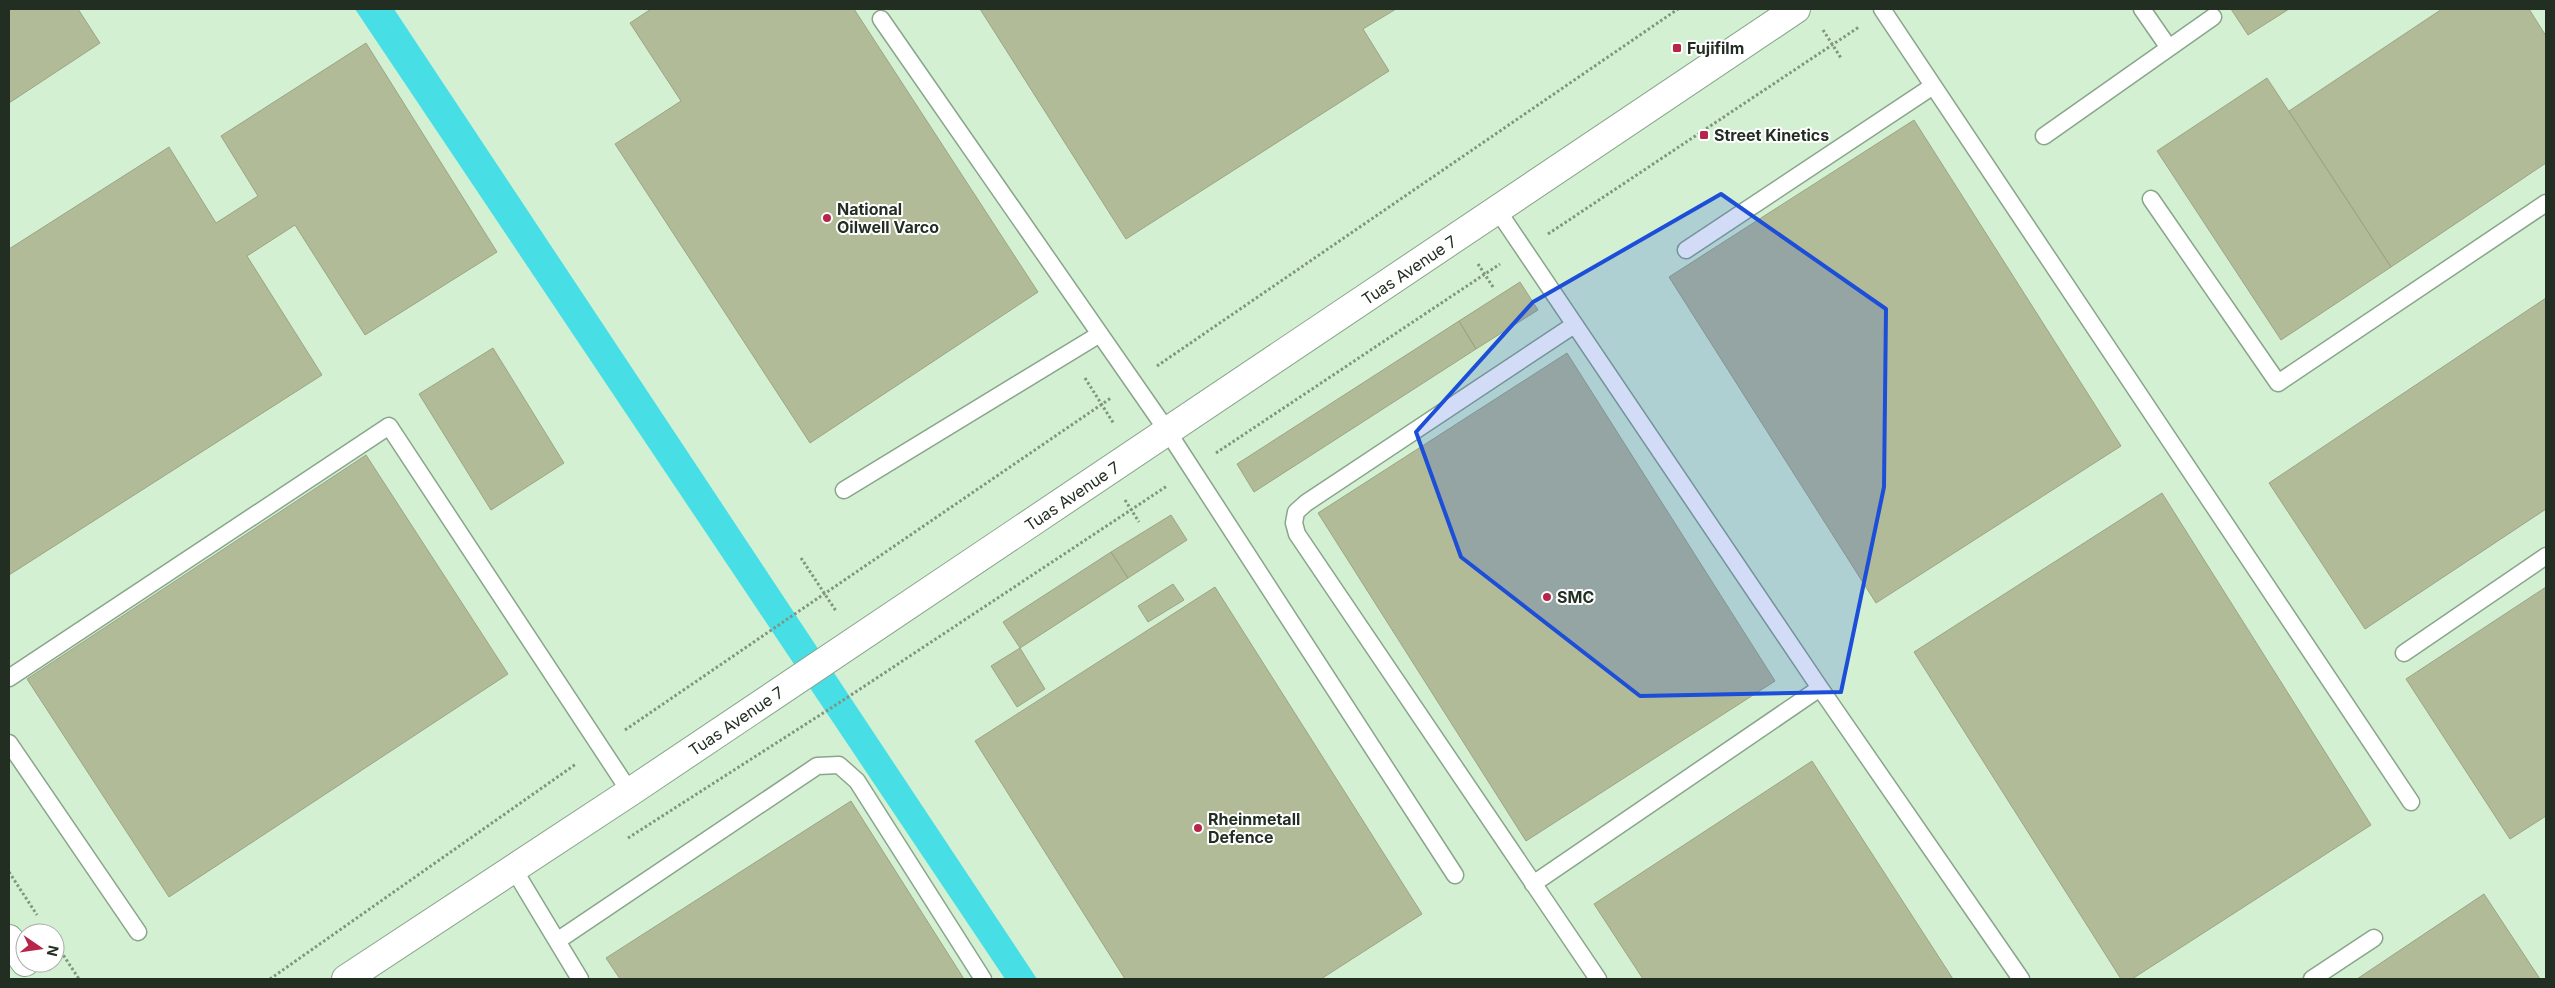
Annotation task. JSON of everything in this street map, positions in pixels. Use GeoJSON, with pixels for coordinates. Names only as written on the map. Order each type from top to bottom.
{"type":"FeatureCollection","features":[{"type":"Feature","properties":{"kind":"street","name":"Tuas Avenue 7"},"geometry":{"type":"LineString","coordinates":[[346,979],[630,792],[1498,211],[1796,9]]}},
{"type":"Feature","properties":{"kind":"lane"},"geometry":{"type":"LineString","coordinates":[[2142,9],[2168,48]]}},
{"type":"Feature","properties":{"kind":"lane"},"geometry":{"type":"LineString","coordinates":[[1883,10],[2411,802]]}},
{"type":"Feature","properties":{"kind":"lane"},"geometry":{"type":"LineString","coordinates":[[2044,136],[2213,17]]}},
{"type":"Feature","properties":{"kind":"lane"},"geometry":{"type":"LineString","coordinates":[[881,20],[1168,432],[1455,875]]}},
{"type":"Feature","properties":{"kind":"lane"},"geometry":{"type":"LineString","coordinates":[[1686,250],[1933,86]]}},
{"type":"Feature","properties":{"kind":"lane"},"geometry":{"type":"LineString","coordinates":[[2151,199],[2278,383],[2546,203]]}},
{"type":"Feature","properties":{"kind":"lane"},"geometry":{"type":"LineString","coordinates":[[1498,211],[1820,688],[2021,979]]}},
{"type":"Feature","properties":{"kind":"lane"},"geometry":{"type":"LineString","coordinates":[[1574,325],[1306,503],[1296,512],[1294,523],[1297,534],[1598,979]]}},
{"type":"Feature","properties":{"kind":"lane"},"geometry":{"type":"LineString","coordinates":[[844,490],[1100,334]]}},
{"type":"Feature","properties":{"kind":"lane"},"geometry":{"type":"LineString","coordinates":[[9,678],[389,426],[630,792]]}},
{"type":"Feature","properties":{"kind":"lane"},"geometry":{"type":"LineString","coordinates":[[2404,653],[2546,556]]}},
{"type":"Feature","properties":{"kind":"lane"},"geometry":{"type":"LineString","coordinates":[[1533,884],[1820,688]]}},
{"type":"Feature","properties":{"kind":"lane"},"geometry":{"type":"LineString","coordinates":[[9,744],[138,932]]}},
{"type":"Feature","properties":{"kind":"lane"},"geometry":{"type":"LineString","coordinates":[[557,941],[817,766],[839,766],[857,780],[983,979]]}},
{"type":"Feature","properties":{"kind":"lane"},"geometry":{"type":"LineString","coordinates":[[513,868],[580,979]]}},
{"type":"Feature","properties":{"kind":"lane"},"geometry":{"type":"LineString","coordinates":[[2312,979],[2374,938]]}},
{"type":"Feature","properties":{"kind":"path"},"geometry":{"type":"LineString","coordinates":[[270,979],[600,747],[1678,9]]}},
{"type":"Feature","properties":{"kind":"path"},"geometry":{"type":"LineString","coordinates":[[622,842],[845,699],[1883,10]]}},
{"type":"Feature","properties":{"kind":"path"},"geometry":{"type":"LineString","coordinates":[[1818,23],[1841,58]]}},
{"type":"Feature","properties":{"kind":"path"},"geometry":{"type":"LineString","coordinates":[[1085,378],[1133,454]]}},
{"type":"Feature","properties":{"kind":"path"},"geometry":{"type":"LineString","coordinates":[[801,558],[855,641]]}},
{"type":"Feature","properties":{"kind":"path"},"geometry":{"type":"LineString","coordinates":[[9,872],[39,918]]}},
{"type":"Feature","properties":{"kind":"path"},"geometry":{"type":"LineString","coordinates":[[65,957],[79,979]]}},
{"type":"Feature","properties":{"kind":"highlighted area"},"geometry":{"type":"Polygon","coordinates":[[[1721,194],[1886,309],[1884,487],[1841,692],[1640,696],[1461,557],[1416,432],[1533,302],[1721,194]]]}},
{"type":"Feature","properties":{"kind":"water"},"geometry":{"type":"Polygon","coordinates":[[[355,9],[394,9],[1037,979],[1005,979],[355,9]]]}},
{"type":"Feature","properties":{"kind":"building"},"geometry":{"type":"Polygon","coordinates":[[[9,9],[78,9],[100,43],[9,103],[9,9]]]}},
{"type":"Feature","properties":{"kind":"building","name":"National Oilwell Varco"},"geometry":{"type":"Polygon","coordinates":[[[651,9],[854,9],[1038,292],[810,443],[615,144],[681,101],[630,23],[651,9]]]}},
{"type":"Feature","properties":{"kind":"building"},"geometry":{"type":"Polygon","coordinates":[[[980,9],[1396,9],[1363,29],[1389,71],[1126,239],[980,9]]]}},
{"type":"Feature","properties":{"kind":"building"},"geometry":{"type":"Polygon","coordinates":[[[2231,9],[2289,9],[2248,35],[2231,9]]]}},
{"type":"Feature","properties":{"kind":"building"},"geometry":{"type":"Polygon","coordinates":[[[2442,9],[2529,9],[2546,36],[2546,163],[2391,267],[2289,111],[2442,9]]]}},
{"type":"Feature","properties":{"kind":"building"},"geometry":{"type":"Polygon","coordinates":[[[366,43],[497,252],[365,335],[295,225],[247,256],[322,375],[9,575],[9,249],[169,147],[216,223],[258,196],[221,136],[366,43]]]}},
{"type":"Feature","properties":{"kind":"building"},"geometry":{"type":"Polygon","coordinates":[[[2267,78],[2391,267],[2281,340],[2157,151],[2267,78]]]}},
{"type":"Feature","properties":{"kind":"building"},"geometry":{"type":"Polygon","coordinates":[[[1914,120],[2121,446],[1876,603],[1669,277],[1914,120]]]}},
{"type":"Feature","properties":{"kind":"building"},"geometry":{"type":"Polygon","coordinates":[[[1520,282],[1538,310],[1476,349],[1459,321],[1520,282]]]}},
{"type":"Feature","properties":{"kind":"building"},"geometry":{"type":"Polygon","coordinates":[[[2546,298],[2546,509],[2365,629],[2269,483],[2546,298]]]}},
{"type":"Feature","properties":{"kind":"building"},"geometry":{"type":"Polygon","coordinates":[[[1459,321],[1476,349],[1254,492],[1237,464],[1459,321]]]}},
{"type":"Feature","properties":{"kind":"building"},"geometry":{"type":"Polygon","coordinates":[[[493,348],[564,463],[491,510],[419,394],[493,348]]]}},
{"type":"Feature","properties":{"kind":"building","name":"SMC"},"geometry":{"type":"Polygon","coordinates":[[[1567,353],[1775,681],[1526,841],[1318,513],[1567,353]]]}},
{"type":"Feature","properties":{"kind":"building"},"geometry":{"type":"Polygon","coordinates":[[[366,455],[508,674],[169,897],[27,679],[366,455]]]}},
{"type":"Feature","properties":{"kind":"building"},"geometry":{"type":"Polygon","coordinates":[[[2162,493],[2371,825],[2132,979],[2121,979],[1914,652],[2162,493]]]}},
{"type":"Feature","properties":{"kind":"building"},"geometry":{"type":"Polygon","coordinates":[[[1171,515],[1187,540],[1128,578],[1111,552],[1171,515]]]}},
{"type":"Feature","properties":{"kind":"building"},"geometry":{"type":"Polygon","coordinates":[[[1111,552],[1128,578],[1020,648],[1003,622],[1111,552]]]}},
{"type":"Feature","properties":{"kind":"building"},"geometry":{"type":"Polygon","coordinates":[[[1173,584],[1184,600],[1148,622],[1138,606],[1173,584]]]}},
{"type":"Feature","properties":{"kind":"building","name":"Rheinmetall Defence"},"geometry":{"type":"Polygon","coordinates":[[[1215,587],[1422,914],[1321,979],[1125,979],[975,741],[1215,587]]]}},
{"type":"Feature","properties":{"kind":"building"},"geometry":{"type":"Polygon","coordinates":[[[2546,587],[2546,816],[2510,839],[2406,679],[2546,587]]]}},
{"type":"Feature","properties":{"kind":"building"},"geometry":{"type":"Polygon","coordinates":[[[1020,648],[1045,689],[1017,707],[991,666],[1020,648]]]}},
{"type":"Feature","properties":{"kind":"building"},"geometry":{"type":"Polygon","coordinates":[[[1812,761],[1953,979],[1643,979],[1594,904],[1812,761]]]}},
{"type":"Feature","properties":{"kind":"building"},"geometry":{"type":"Polygon","coordinates":[[[851,801],[964,979],[620,979],[606,958],[851,801]]]}},
{"type":"Feature","properties":{"kind":"building"},"geometry":{"type":"Polygon","coordinates":[[[2484,894],[2540,979],[2357,979],[2484,894]]]}},
{"type":"Feature","properties":{"kind":"place","name":"Fujifilm"},"geometry":{"type":"Point","coordinates":[1677,48]}},
{"type":"Feature","properties":{"kind":"place","name":"Street Kinetics"},"geometry":{"type":"Point","coordinates":[1704,135]}},
{"type":"Feature","properties":{"kind":"place","name":"National Oilwell Varco"},"geometry":{"type":"Point","coordinates":[827,218]}},
{"type":"Feature","properties":{"kind":"place","name":"SMC"},"geometry":{"type":"Point","coordinates":[1547,597]}},
{"type":"Feature","properties":{"kind":"place","name":"Rheinmetall Defence"},"geometry":{"type":"Point","coordinates":[1198,828]}}]}
